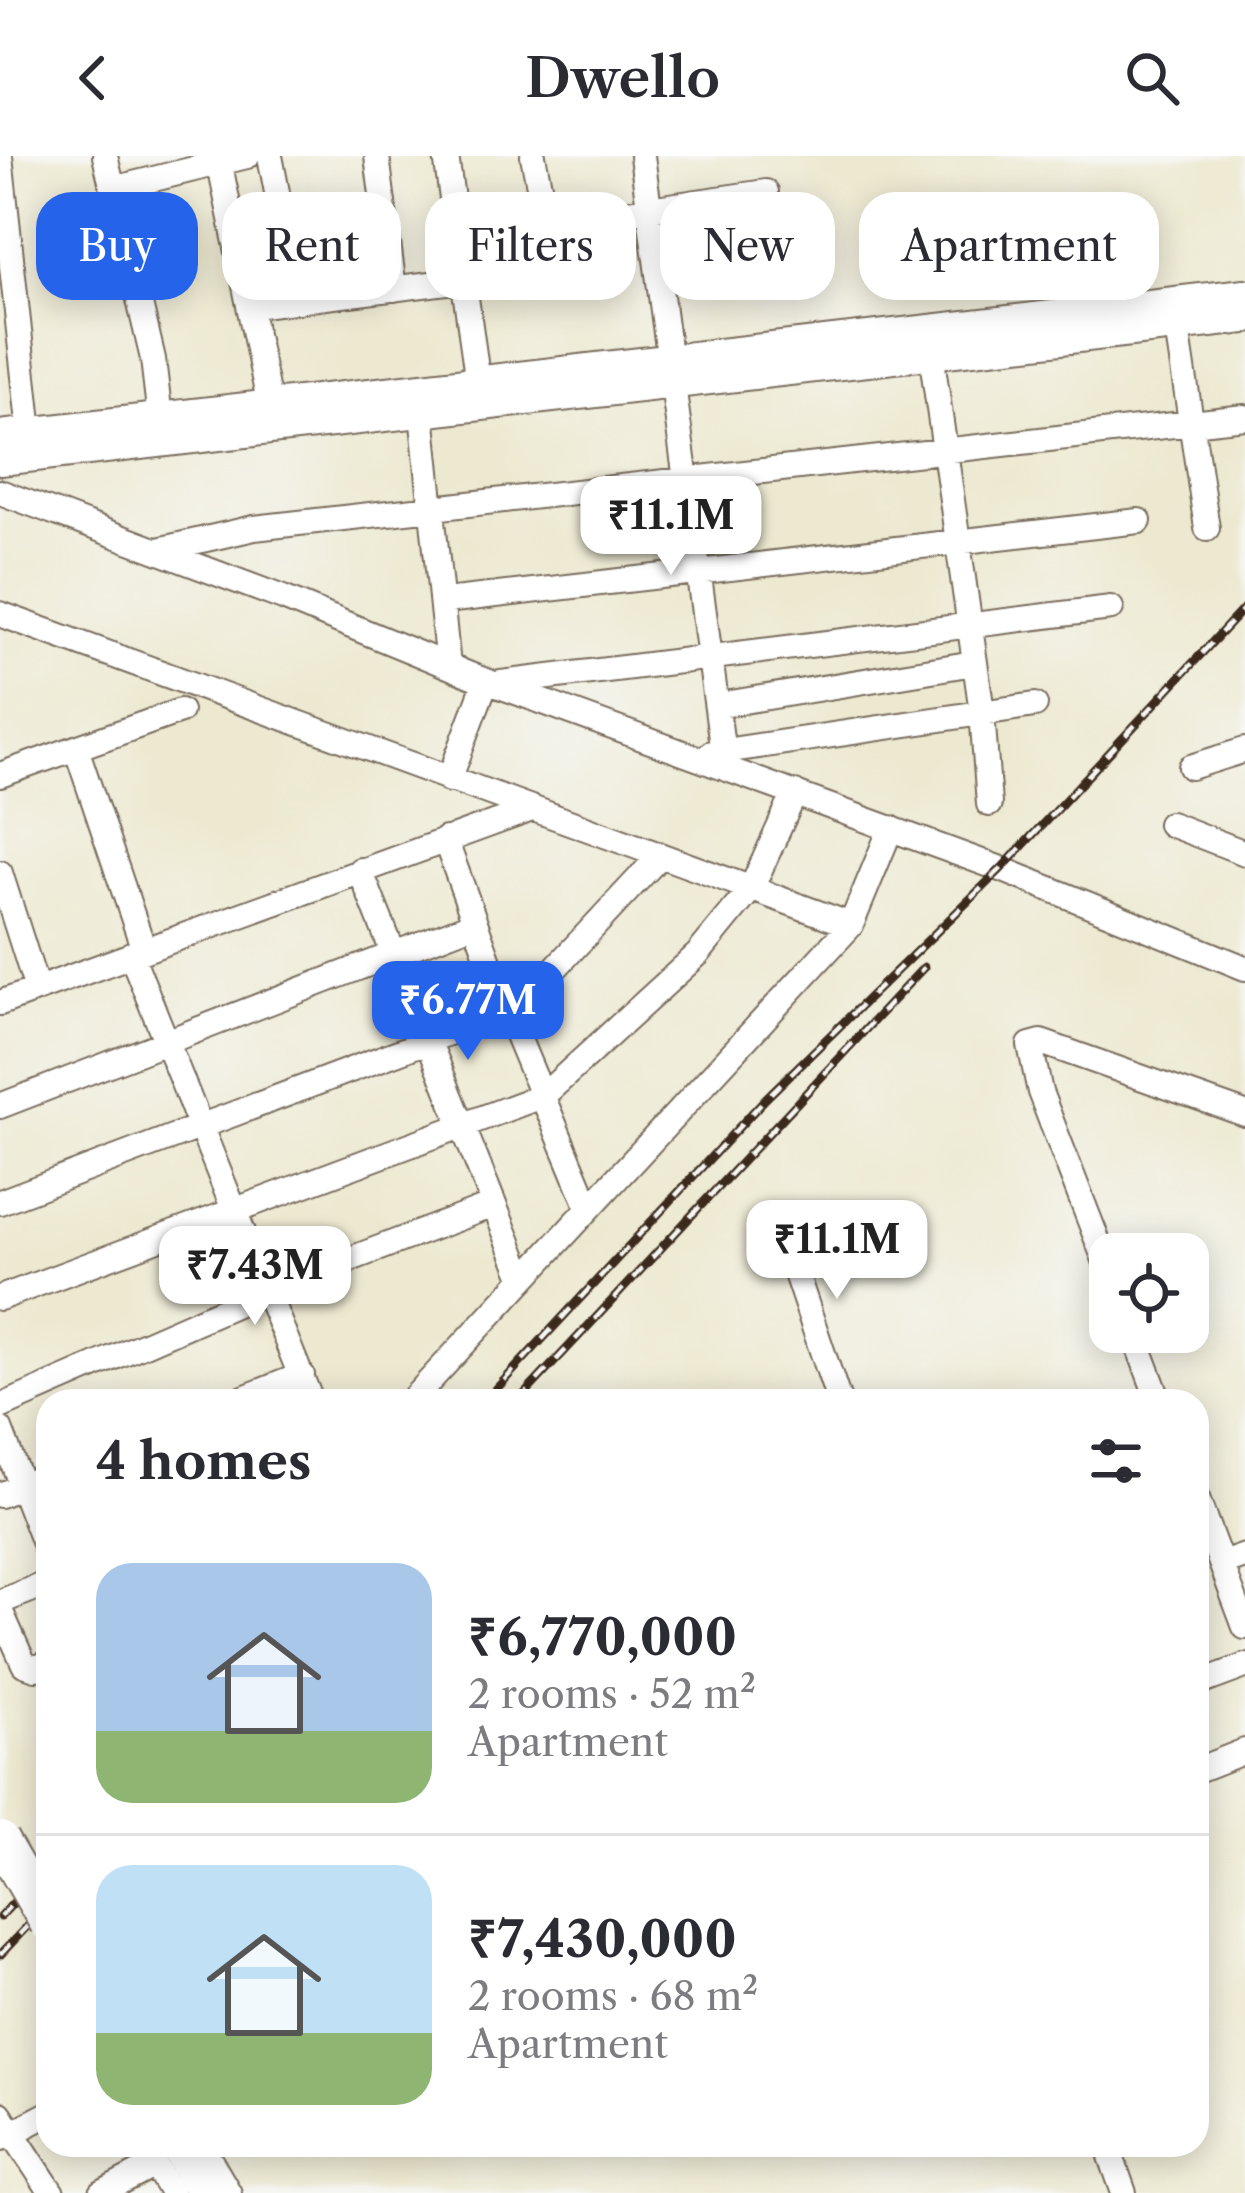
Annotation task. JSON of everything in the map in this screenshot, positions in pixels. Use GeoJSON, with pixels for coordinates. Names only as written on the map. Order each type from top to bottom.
{"type":"FeatureCollection","features":[{"type":"Feature","properties":{"kind":"highway"},"geometry":{"type":"LineString","coordinates":[[0,1840],[36,1902]]}},
{"type":"Feature","properties":{"kind":"highway"},"geometry":{"type":"LineString","coordinates":[[165,2157],[206,2193]]}},
{"type":"Feature","properties":{"kind":"main road"},"geometry":{"type":"LineString","coordinates":[[15,434],[161,427],[421,400],[929,342],[1245,294]]}},
{"type":"Feature","properties":{"kind":"main road"},"geometry":{"type":"LineString","coordinates":[[929,342],[1177,328],[1245,318]]}},
{"type":"Feature","properties":{"kind":"main road"},"geometry":{"type":"LineString","coordinates":[[0,460],[269,402],[421,400]]}},
{"type":"Feature","properties":{"kind":"street"},"geometry":{"type":"LineString","coordinates":[[0,156],[15,434]]}},
{"type":"Feature","properties":{"kind":"street"},"geometry":{"type":"LineString","coordinates":[[105,156],[153,359],[161,427]]}},
{"type":"Feature","properties":{"kind":"street"},"geometry":{"type":"LineString","coordinates":[[112,189],[219,159],[248,156]]}},
{"type":"Feature","properties":{"kind":"street"},"geometry":{"type":"LineString","coordinates":[[270,156],[298,301]]}},
{"type":"Feature","properties":{"kind":"street"},"geometry":{"type":"LineString","coordinates":[[377,156],[382,192]]}},
{"type":"Feature","properties":{"kind":"street"},"geometry":{"type":"LineString","coordinates":[[446,156],[451,192]]}},
{"type":"Feature","properties":{"kind":"street"},"geometry":{"type":"LineString","coordinates":[[533,156],[550,223],[766,191]]}},
{"type":"Feature","properties":{"kind":"street"},"geometry":{"type":"LineString","coordinates":[[642,156],[724,759]]}},
{"type":"Feature","properties":{"kind":"street"},"geometry":{"type":"LineString","coordinates":[[219,159],[253,306],[269,402]]}},
{"type":"Feature","properties":{"kind":"street"},"geometry":{"type":"LineString","coordinates":[[253,306],[306,300]]}},
{"type":"Feature","properties":{"kind":"street"},"geometry":{"type":"LineString","coordinates":[[466,300],[480,392]]}},
{"type":"Feature","properties":{"kind":"street"},"geometry":{"type":"LineString","coordinates":[[1177,328],[1208,528]]}},
{"type":"Feature","properties":{"kind":"street"},"geometry":{"type":"LineString","coordinates":[[929,342],[982,712],[989,804]]}},
{"type":"Feature","properties":{"kind":"street"},"geometry":{"type":"LineString","coordinates":[[421,400],[448,666]]}},
{"type":"Feature","properties":{"kind":"street"},"geometry":{"type":"LineString","coordinates":[[156,550],[254,528],[688,484],[1245,417]]}},
{"type":"Feature","properties":{"kind":"street"},"geometry":{"type":"LineString","coordinates":[[0,492],[490,682],[695,756],[724,759],[1035,705]]}},
{"type":"Feature","properties":{"kind":"street"},"geometry":{"type":"LineString","coordinates":[[445,601],[1139,521]]}},
{"type":"Feature","properties":{"kind":"street"},"geometry":{"type":"LineString","coordinates":[[490,682],[1111,608]]}},
{"type":"Feature","properties":{"kind":"street"},"geometry":{"type":"LineString","coordinates":[[0,614],[851,925]]}},
{"type":"Feature","properties":{"kind":"street"},"geometry":{"type":"LineString","coordinates":[[718,705],[974,663]]}},
{"type":"Feature","properties":{"kind":"street"},"geometry":{"type":"LineString","coordinates":[[449,780],[490,682]]}},
{"type":"Feature","properties":{"kind":"street"},"geometry":{"type":"LineString","coordinates":[[0,775],[180,711]]}},
{"type":"Feature","properties":{"kind":"street"},"geometry":{"type":"LineString","coordinates":[[76,748],[168,1044],[307,1389]]}},
{"type":"Feature","properties":{"kind":"street"},"geometry":{"type":"LineString","coordinates":[[1191,767],[1245,750]]}},
{"type":"Feature","properties":{"kind":"street"},"geometry":{"type":"LineString","coordinates":[[724,759],[794,793],[1245,968]]}},
{"type":"Feature","properties":{"kind":"street"},"geometry":{"type":"LineString","coordinates":[[0,1298],[544,1095],[698,953],[751,889],[794,793]]}},
{"type":"Feature","properties":{"kind":"street"},"geometry":{"type":"LineString","coordinates":[[0,1003],[529,810]]}},
{"type":"Feature","properties":{"kind":"street"},"geometry":{"type":"LineString","coordinates":[[1170,824],[1240,848]]}},
{"type":"Feature","properties":{"kind":"street"},"geometry":{"type":"LineString","coordinates":[[422,1389],[851,925],[891,828]]}},
{"type":"Feature","properties":{"kind":"street"},"geometry":{"type":"LineString","coordinates":[[445,839],[472,924],[589,1208]]}},
{"type":"Feature","properties":{"kind":"street"},"geometry":{"type":"LineString","coordinates":[[0,1202],[507,1011],[530,995],[659,857]]}},
{"type":"Feature","properties":{"kind":"street"},"geometry":{"type":"LineString","coordinates":[[360,870],[459,1127],[523,1277]]}},
{"type":"Feature","properties":{"kind":"street"},"geometry":{"type":"LineString","coordinates":[[0,873],[37,989]]}},
{"type":"Feature","properties":{"kind":"street"},"geometry":{"type":"LineString","coordinates":[[0,1106],[472,924]]}},
{"type":"Feature","properties":{"kind":"street"},"geometry":{"type":"LineString","coordinates":[[1095,1233],[1040,1092],[1030,1045],[1041,1042],[1245,1114]]}},
{"type":"Feature","properties":{"kind":"street"},"geometry":{"type":"LineString","coordinates":[[41,1389],[266,1291],[493,1205]]}},
{"type":"Feature","properties":{"kind":"street"},"geometry":{"type":"LineString","coordinates":[[779,1223],[834,1389]]}},
{"type":"Feature","properties":{"kind":"street"},"geometry":{"type":"LineString","coordinates":[[1141,1353],[1155,1389]]}},
{"type":"Feature","properties":{"kind":"street"},"geometry":{"type":"LineString","coordinates":[[266,1389],[302,1375]]}},
{"type":"Feature","properties":{"kind":"street"},"geometry":{"type":"LineString","coordinates":[[0,1407],[36,1391]]}},
{"type":"Feature","properties":{"kind":"street"},"geometry":{"type":"LineString","coordinates":[[0,1429],[10,1490],[36,1534]]}},
{"type":"Feature","properties":{"kind":"street"},"geometry":{"type":"LineString","coordinates":[[1209,1518],[1234,1560],[1245,1627]]}},
{"type":"Feature","properties":{"kind":"street"},"geometry":{"type":"LineString","coordinates":[[36,1589],[0,1606],[24,1664],[36,1668]]}},
{"type":"Feature","properties":{"kind":"street"},"geometry":{"type":"LineString","coordinates":[[1209,1680],[1245,1666]]}},
{"type":"Feature","properties":{"kind":"street"},"geometry":{"type":"LineString","coordinates":[[1209,1765],[1245,1751]]}},
{"type":"Feature","properties":{"kind":"street"},"geometry":{"type":"LineString","coordinates":[[36,2118],[4,2129],[52,2193]]}},
{"type":"Feature","properties":{"kind":"street"},"geometry":{"type":"LineString","coordinates":[[102,2193],[152,2157]]}},
{"type":"Feature","properties":{"kind":"street"},"geometry":{"type":"LineString","coordinates":[[161,2157],[172,2193]]}},
{"type":"Feature","properties":{"kind":"street"},"geometry":{"type":"LineString","coordinates":[[208,2157],[229,2193]]}},
{"type":"Feature","properties":{"kind":"street"},"geometry":{"type":"LineString","coordinates":[[1111,2157],[1124,2193]]}},
{"type":"Feature","properties":{"kind":"railway"},"geometry":{"type":"LineString","coordinates":[[496,1389],[765,1099],[1001,869],[1245,607]]}},
{"type":"Feature","properties":{"kind":"railway"},"geometry":{"type":"LineString","coordinates":[[529,1389],[924,967]]}},
{"type":"Feature","properties":{"kind":"railway"},"geometry":{"type":"LineString","coordinates":[[0,1917],[36,1879]]}},
{"type":"Feature","properties":{"kind":"railway"},"geometry":{"type":"LineString","coordinates":[[0,1955],[36,1917]]}}]}
